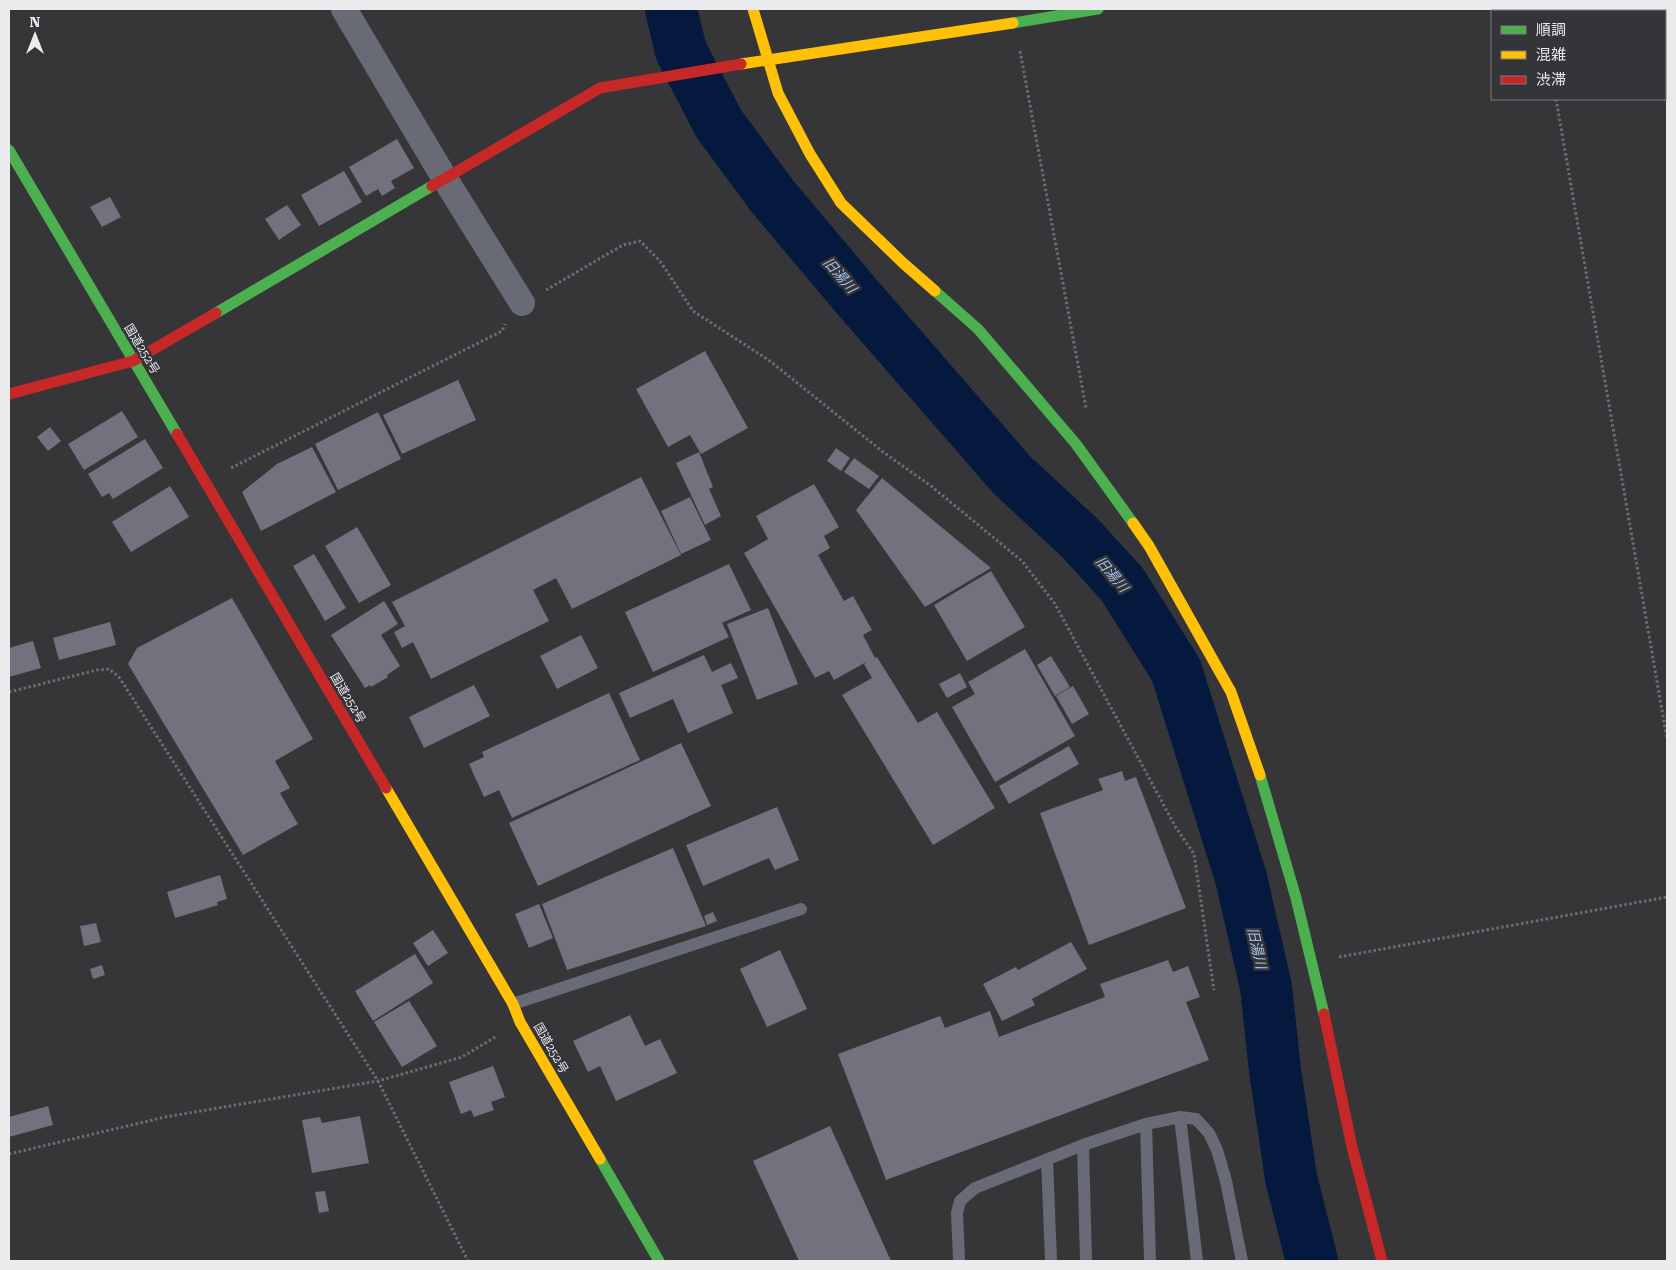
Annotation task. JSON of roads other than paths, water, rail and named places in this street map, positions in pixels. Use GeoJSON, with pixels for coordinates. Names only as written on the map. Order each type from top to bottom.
{"type":"FeatureCollection","features":[{"type":"Feature","properties":{"kind":"main road"},"geometry":{"type":"LineString","coordinates":[[754,9],[767,60],[778,93],[810,154],[841,203],[903,263],[978,329],[1076,444],[1149,546],[1231,692],[1262,780],[1296,898],[1352,1147],[1382,1261]]}},
{"type":"Feature","properties":{"kind":"main road"},"geometry":{"type":"LineString","coordinates":[[9,394],[133,361],[600,88],[1098,9]]}},
{"type":"Feature","properties":{"kind":"main road","name":"国道252号"},"geometry":{"type":"LineString","coordinates":[[9,150],[513,1004],[520,1022],[659,1261]]}},
{"type":"Feature","properties":{"kind":"street"},"geometry":{"type":"LineString","coordinates":[[344,9],[445,179],[522,303]]}},
{"type":"Feature","properties":{"kind":"lane"},"geometry":{"type":"LineString","coordinates":[[513,1004],[801,910]]}},
{"type":"Feature","properties":{"kind":"lane"},"geometry":{"type":"LineString","coordinates":[[1180,1116],[1197,1261]]}},
{"type":"Feature","properties":{"kind":"lane"},"geometry":{"type":"LineString","coordinates":[[960,1261],[957,1213],[960,1201],[975,1188],[1083,1145],[1146,1124],[1180,1116],[1196,1119],[1208,1133],[1217,1150],[1226,1181],[1242,1261]]}},
{"type":"Feature","properties":{"kind":"lane"},"geometry":{"type":"LineString","coordinates":[[1146,1124],[1150,1261]]}},
{"type":"Feature","properties":{"kind":"lane"},"geometry":{"type":"LineString","coordinates":[[1083,1145],[1086,1261]]}},
{"type":"Feature","properties":{"kind":"lane"},"geometry":{"type":"LineString","coordinates":[[1048,1159],[1051,1261]]}},
{"type":"Feature","properties":{"kind":"waterway","name":"旧湯川"},"geometry":{"type":"LineString","coordinates":[[671,9],[681,51],[719,124],[773,197],[1012,475],[1080,538],[1122,584],[1176,670],[1241,878],[1266,987],[1275,1070],[1291,1178],[1312,1261]]}}]}
